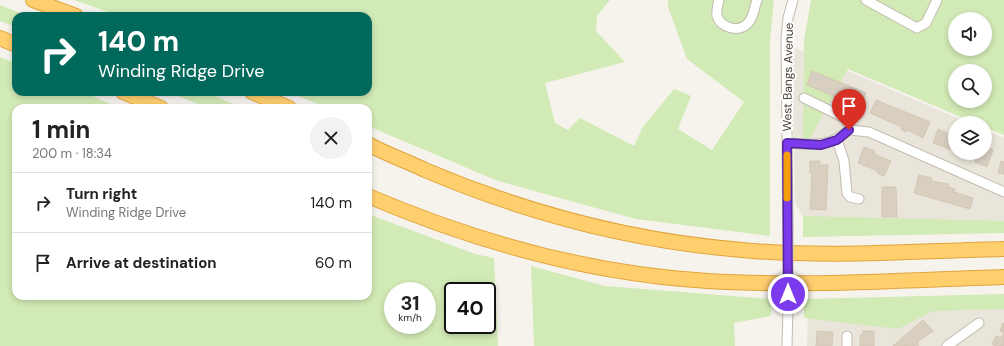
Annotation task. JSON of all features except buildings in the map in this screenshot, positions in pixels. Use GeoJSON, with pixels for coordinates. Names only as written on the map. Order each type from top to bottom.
{"type":"FeatureCollection","features":[{"type":"Feature","properties":{"kind":"highway"},"geometry":{"type":"LineString","coordinates":[[33,0],[66,12]]}},
{"type":"Feature","properties":{"kind":"highway"},"geometry":{"type":"LineString","coordinates":[[52,0],[71,12]]}},
{"type":"Feature","properties":{"kind":"highway"},"geometry":{"type":"LineString","coordinates":[[0,38],[12,43]]}},
{"type":"Feature","properties":{"kind":"highway"},"geometry":{"type":"LineString","coordinates":[[0,46],[12,50]]}},
{"type":"Feature","properties":{"kind":"highway"},"geometry":{"type":"LineString","coordinates":[[133,96],[152,104]]}},
{"type":"Feature","properties":{"kind":"highway"},"geometry":{"type":"LineString","coordinates":[[261,96],[280,104]]}},
{"type":"Feature","properties":{"kind":"highway"},"geometry":{"type":"LineString","coordinates":[[372,146],[446,179],[525,208],[582,224],[654,239],[743,251],[842,253],[1004,249]]}},
{"type":"Feature","properties":{"kind":"highway"},"geometry":{"type":"LineString","coordinates":[[372,198],[433,223],[512,248],[575,263],[642,274],[742,282],[838,282],[1004,277]]}},
{"type":"Feature","properties":{"kind":"street"},"geometry":{"type":"LineString","coordinates":[[719,0],[717,10],[719,20],[727,26],[738,28],[747,24],[751,20],[757,0]]}},
{"type":"Feature","properties":{"kind":"street","name":"West Bangs Avenue"},"geometry":{"type":"LineString","coordinates":[[787,346],[788,227],[786,38],[788,18],[793,0]]}},
{"type":"Feature","properties":{"kind":"street"},"geometry":{"type":"LineString","coordinates":[[866,0],[917,28],[926,23],[937,0]]}},
{"type":"Feature","properties":{"kind":"street"},"geometry":{"type":"LineString","coordinates":[[804,98],[845,118],[848,121],[849,130]]}},
{"type":"Feature","properties":{"kind":"street"},"geometry":{"type":"LineString","coordinates":[[787,143],[821,145],[837,140],[849,130],[869,132],[1004,192]]}},
{"type":"Feature","properties":{"kind":"street"},"geometry":{"type":"LineString","coordinates":[[837,140],[844,161],[847,193],[850,197],[860,199]]}},
{"type":"Feature","properties":{"kind":"street"},"geometry":{"type":"LineString","coordinates":[[948,346],[979,323]]}},
{"type":"Feature","properties":{"kind":"street"},"geometry":{"type":"LineString","coordinates":[[847,336],[847,346]]}},
{"type":"Feature","properties":{"kind":"shaded area"},"geometry":{"type":"Polygon","coordinates":[[[792,47],[953,116],[948,116],[948,160],[992,160],[992,133],[1004,138],[1004,231],[810,232],[795,202],[792,47]]]}},
{"type":"Feature","properties":{"kind":"shaded area"},"geometry":{"type":"Polygon","coordinates":[[[1004,302],[1004,346],[807,346],[808,309],[1004,302]]]}},
{"type":"Feature","properties":{"kind":"green space"},"geometry":{"type":"Polygon","coordinates":[[[74,0],[610,0],[597,16],[596,31],[625,62],[545,83],[555,123],[568,130],[580,118],[634,146],[642,128],[674,89],[691,96],[678,129],[712,150],[744,102],[687,59],[668,7],[668,0],[774,0],[770,40],[770,236],[636,219],[498,181],[372,128],[372,104],[318,104],[298,96],[372,96],[372,12],[108,12],[74,0]]]}},
{"type":"Feature","properties":{"kind":"green space"},"geometry":{"type":"Polygon","coordinates":[[[811,0],[1004,0],[1004,135],[992,130],[992,116],[959,116],[848,69],[803,151],[804,41],[811,0]]]}},
{"type":"Feature","properties":{"kind":"green space"},"geometry":{"type":"Polygon","coordinates":[[[0,5],[18,12],[12,12],[12,26],[0,21],[0,5]]]}},
{"type":"Feature","properties":{"kind":"green space"},"geometry":{"type":"Polygon","coordinates":[[[0,57],[12,62],[12,96],[92,96],[111,104],[12,104],[12,300],[372,300],[372,215],[475,254],[494,258],[495,282],[444,282],[444,334],[496,334],[496,302],[498,346],[0,346],[0,57]]]}},
{"type":"Feature","properties":{"kind":"green space"},"geometry":{"type":"Polygon","coordinates":[[[178,96],[214,96],[234,104],[198,104],[178,96]]]}},
{"type":"Feature","properties":{"kind":"green space"},"geometry":{"type":"Polygon","coordinates":[[[803,216],[1004,221],[1004,233],[803,237],[803,216]]]}},
{"type":"Feature","properties":{"kind":"green space"},"geometry":{"type":"Polygon","coordinates":[[[531,266],[605,286],[771,299],[771,316],[734,323],[735,346],[534,346],[531,266]]]}},
{"type":"Feature","properties":{"kind":"green space"},"geometry":{"type":"Polygon","coordinates":[[[1004,294],[1004,309],[933,311],[898,329],[804,318],[804,299],[1004,294]]]}},
{"type":"Feature","properties":{"kind":"slow traffic"},"geometry":{"type":"LineString","coordinates":[[787,155],[787,198]]}},
{"type":"Feature","properties":{"kind":"route"},"geometry":{"type":"LineString","coordinates":[[788,294],[787,143],[821,145],[837,140],[849,130]]}}]}
